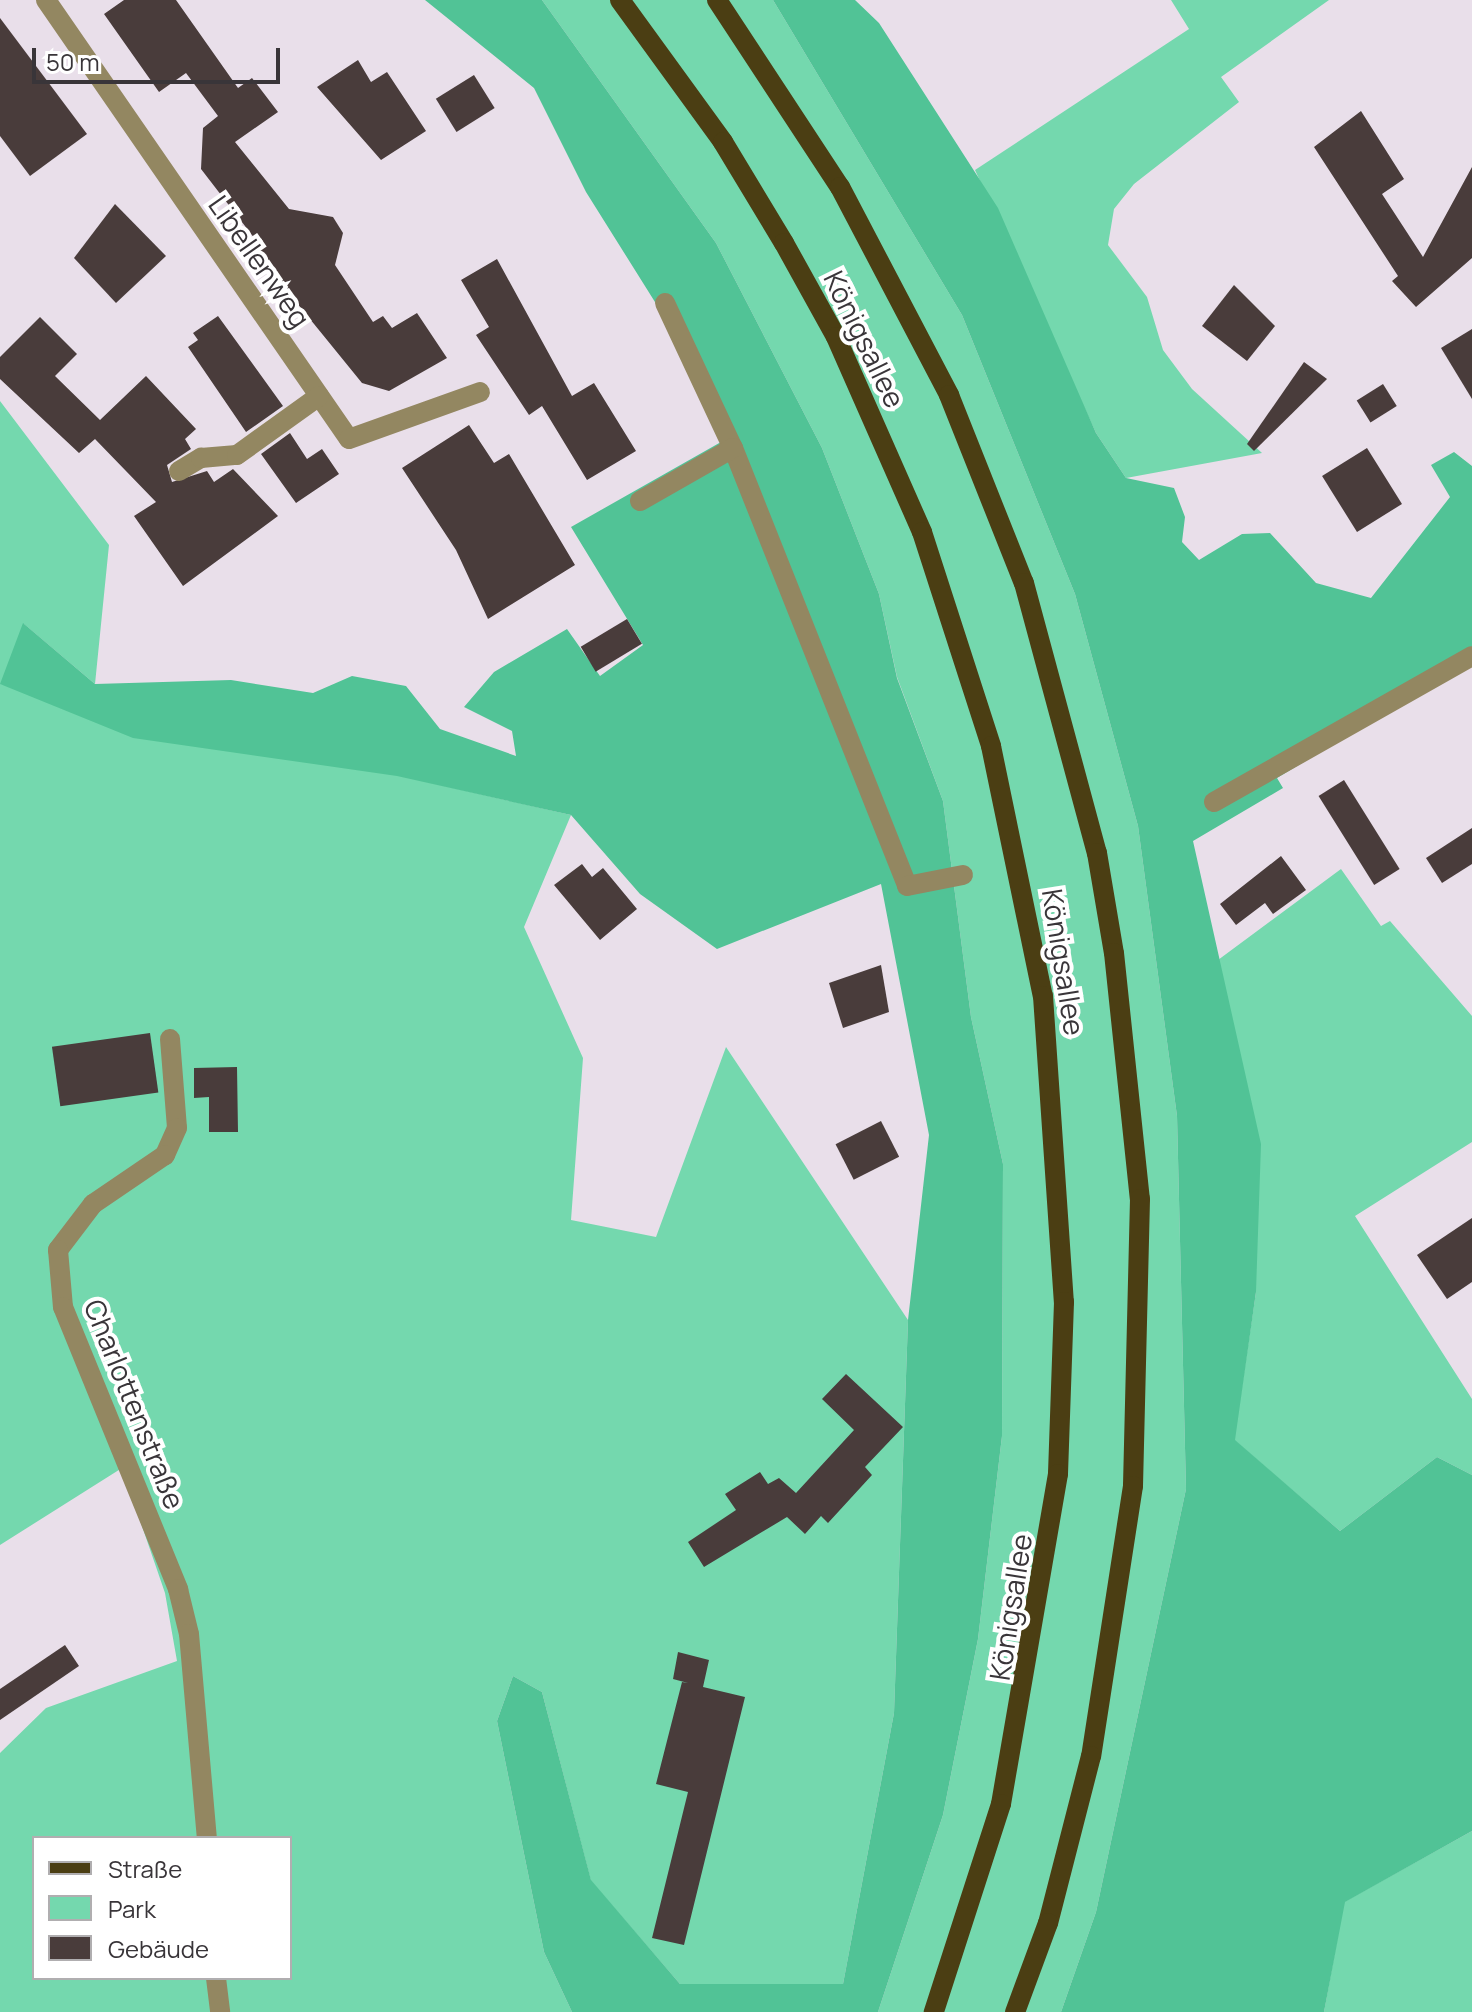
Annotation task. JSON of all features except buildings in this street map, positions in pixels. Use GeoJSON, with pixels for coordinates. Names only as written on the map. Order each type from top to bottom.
{"type":"FeatureCollection","features":[{"type":"Feature","properties":{"kind":"main road","name":"Königsallee"},"geometry":{"type":"LineString","coordinates":[[620,0],[723,142],[784,243],[836,337],[916,518],[991,746],[1043,996],[1064,1302],[1058,1474],[1004,1791],[934,2012]]}},
{"type":"Feature","properties":{"kind":"main road","name":"Königsallee"},"geometry":{"type":"LineString","coordinates":[[717,0],[840,187],[949,395],[1032,613],[1097,853],[1114,953],[1140,1199],[1133,1486],[1091,1756],[1048,1923],[1015,2012]]}},
{"type":"Feature","properties":{"kind":"street","name":"Libellenweg"},"geometry":{"type":"LineString","coordinates":[[46,0],[349,439],[480,392]]}},
{"type":"Feature","properties":{"kind":"street"},"geometry":{"type":"LineString","coordinates":[[665,303],[733,448],[907,886],[963,875]]}},
{"type":"Feature","properties":{"kind":"street"},"geometry":{"type":"LineString","coordinates":[[179,471],[209,455],[237,455],[319,396]]}},
{"type":"Feature","properties":{"kind":"street"},"geometry":{"type":"LineString","coordinates":[[640,501],[733,448]]}},
{"type":"Feature","properties":{"kind":"street"},"geometry":{"type":"LineString","coordinates":[[1214,802],[1472,656]]}},
{"type":"Feature","properties":{"kind":"street","name":"Charlottenstraße"},"geometry":{"type":"LineString","coordinates":[[170,1039],[177,1128],[165,1155],[93,1204],[58,1250],[63,1307],[178,1589],[189,1634],[207,1836]]}},
{"type":"Feature","properties":{"kind":"street"},"geometry":{"type":"LineString","coordinates":[[216,1980],[220,2012]]}},
{"type":"Feature","properties":{"kind":"green space"},"geometry":{"type":"Polygon","coordinates":[[[425,0],[542,0],[716,243],[822,448],[879,594],[897,678],[943,801],[971,1017],[1003,1164],[1002,1436],[978,1639],[943,1815],[878,2012],[572,2012],[544,1952],[497,1721],[513,1676],[542,1692],[591,1880],[680,1984],[843,1984],[894,1713],[908,1320],[929,1135],[881,884],[717,949],[640,894],[571,815],[397,776],[133,738],[0,684],[23,623],[95,684],[231,680],[313,693],[352,676],[406,686],[440,729],[516,756],[512,731],[464,707],[494,672],[567,629],[600,676],[643,645],[571,527],[721,442],[660,310],[586,192],[534,88],[425,0]]]}},
{"type":"Feature","properties":{"kind":"green space"},"geometry":{"type":"Polygon","coordinates":[[[542,0],[773,0],[962,315],[1075,594],[1138,826],[1177,1116],[1186,1489],[1096,1912],[1061,2012],[878,2012],[943,1815],[978,1639],[1002,1436],[1003,1164],[971,1017],[943,801],[897,677],[879,594],[822,448],[716,243],[542,0]]]}},
{"type":"Feature","properties":{"kind":"green space"},"geometry":{"type":"Polygon","coordinates":[[[773,0],[855,0],[879,23],[998,208],[1096,433],[1126,478],[1174,488],[1185,517],[1182,542],[1199,560],[1242,534],[1270,533],[1316,583],[1371,598],[1450,497],[1431,465],[1454,452],[1472,466],[1472,661],[1277,778],[1283,788],[1193,841],[1261,1144],[1256,1292],[1235,1440],[1340,1531],[1437,1457],[1472,1475],[1472,1831],[1345,1902],[1324,2012],[1061,2012],[1096,1912],[1186,1489],[1177,1116],[1138,826],[1075,594],[962,315],[773,0]]]}},
{"type":"Feature","properties":{"kind":"green space"},"geometry":{"type":"Polygon","coordinates":[[[1171,0],[1329,0],[1221,77],[1239,102],[1134,184],[1114,209],[1108,245],[1147,297],[1163,350],[1192,389],[1262,453],[1126,478],[1096,433],[975,170],[1189,29],[1171,0]]]}},
{"type":"Feature","properties":{"kind":"green space"},"geometry":{"type":"Polygon","coordinates":[[[0,401],[109,545],[95,684],[24,624],[1,684],[571,815],[524,927],[583,1058],[571,1220],[656,1237],[726,1047],[908,1320],[894,1713],[843,1984],[680,1984],[591,1881],[542,1692],[513,1676],[497,1721],[544,1952],[572,2012],[0,2012],[0,1753],[46,1708],[177,1661],[165,1593],[122,1468],[0,1545],[0,401]]]}},
{"type":"Feature","properties":{"kind":"green space"},"geometry":{"type":"Polygon","coordinates":[[[1341,869],[1381,926],[1390,921],[1472,1016],[1472,1142],[1355,1216],[1472,1399],[1472,1475],[1437,1457],[1340,1531],[1234,1440],[1256,1292],[1218,960],[1341,869]]]}},
{"type":"Feature","properties":{"kind":"green space"},"geometry":{"type":"Polygon","coordinates":[[[1472,1831],[1472,2012],[1324,2012],[1344,1902],[1472,1831]]]}}]}
